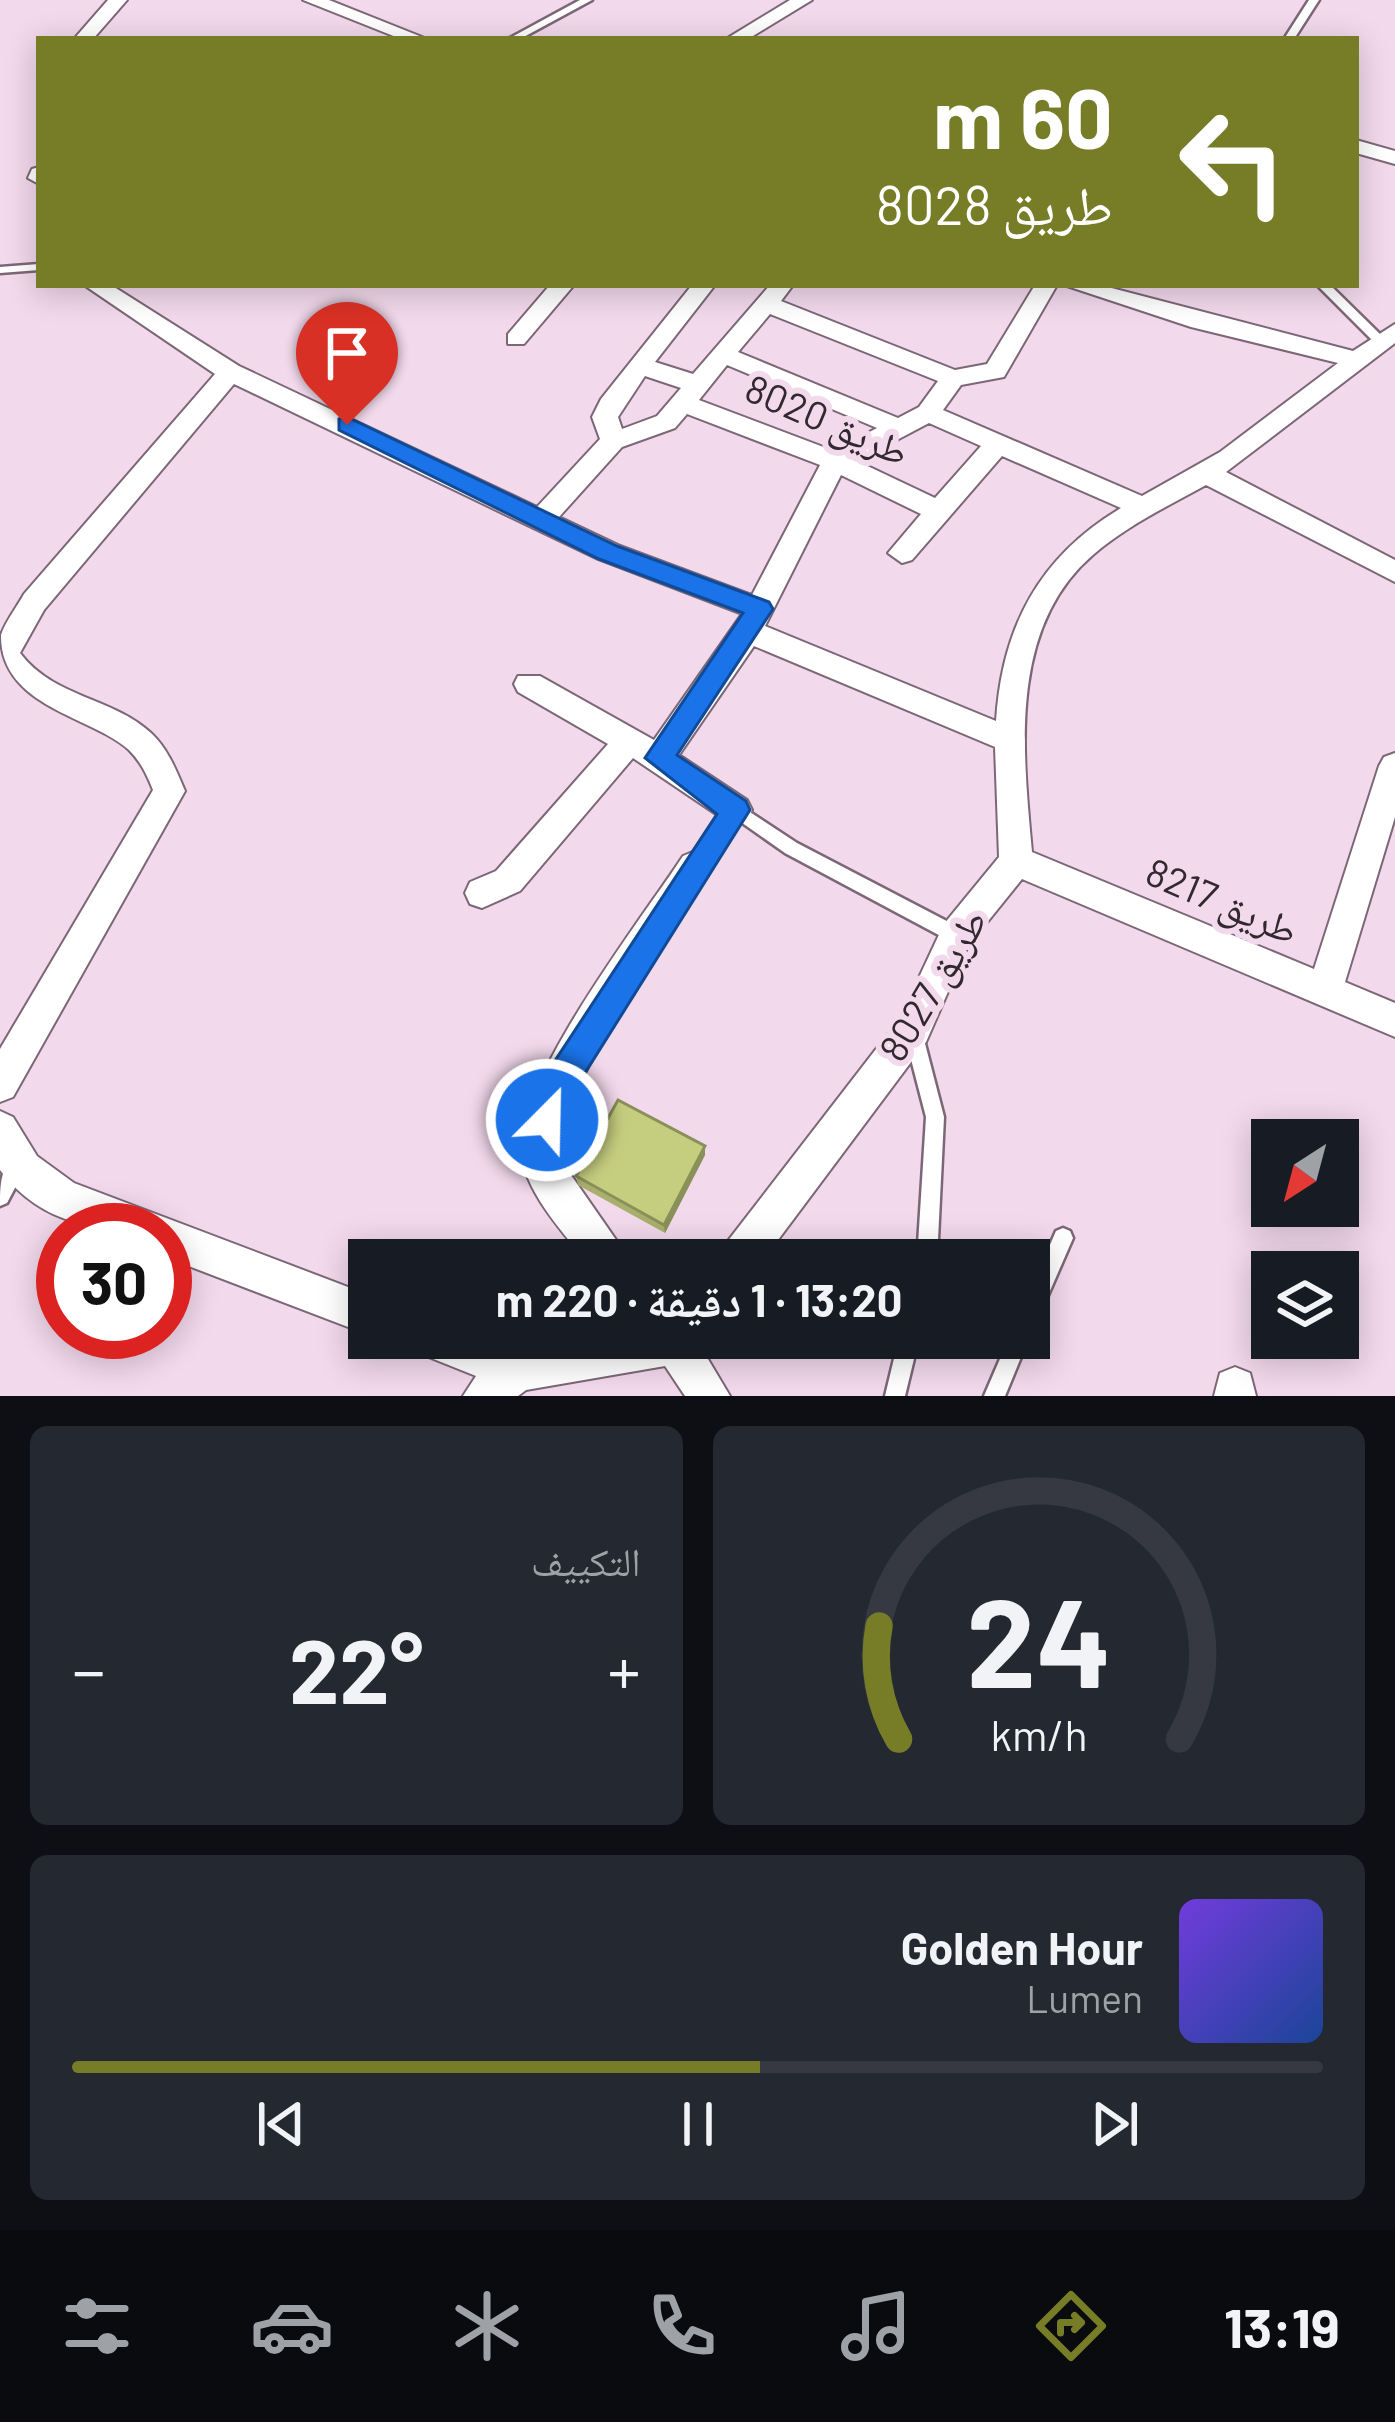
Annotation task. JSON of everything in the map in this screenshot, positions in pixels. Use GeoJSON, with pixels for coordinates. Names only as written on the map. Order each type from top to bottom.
{"type":"FeatureCollection","features":[{"type":"Feature","properties":{"kind":"street"},"geometry":{"type":"LineString","coordinates":[[86,36],[118,0]]}},
{"type":"Feature","properties":{"kind":"street"},"geometry":{"type":"LineString","coordinates":[[312,0],[410,36]]}},
{"type":"Feature","properties":{"kind":"street"},"geometry":{"type":"LineString","coordinates":[[740,36],[796,2]]}},
{"type":"Feature","properties":{"kind":"street"},"geometry":{"type":"LineString","coordinates":[[1359,147],[1395,158]]}},
{"type":"Feature","properties":{"kind":"street"},"geometry":{"type":"LineString","coordinates":[[99,288],[230,372],[1008,739]]}},
{"type":"Feature","properties":{"kind":"street"},"geometry":{"type":"LineString","coordinates":[[516,339],[560,288]]}},
{"type":"Feature","properties":{"kind":"street"},"geometry":{"type":"LineString","coordinates":[[613,441],[604,417],[702,288]]}},
{"type":"Feature","properties":{"kind":"street"},"geometry":{"type":"LineString","coordinates":[[540,520],[613,441],[650,431],[692,394],[774,294],[953,378],[995,371],[1044,288]]}},
{"type":"Feature","properties":{"kind":"street"},"geometry":{"type":"LineString","coordinates":[[1085,288],[1199,322],[1377,344]]}},
{"type":"Feature","properties":{"kind":"street"},"geometry":{"type":"LineString","coordinates":[[1016,860],[1008,739],[1017,667],[1040,599],[1076,553],[1140,506],[1205,473],[1377,344]]}},
{"type":"Feature","properties":{"kind":"street"},"geometry":{"type":"LineString","coordinates":[[724,355],[897,427]]}},
{"type":"Feature","properties":{"kind":"street","name":"طريق 8020"},"geometry":{"type":"LineString","coordinates":[[641,366],[938,510]]}},
{"type":"Feature","properties":{"kind":"street"},"geometry":{"type":"LineString","coordinates":[[0,1084],[169,790],[162,764],[138,737],[17,678],[5,654],[34,602],[230,372]]}},
{"type":"Feature","properties":{"kind":"street"},"geometry":{"type":"LineString","coordinates":[[659,758],[754,620],[836,461],[928,413],[953,378]]}},
{"type":"Feature","properties":{"kind":"street"},"geometry":{"type":"LineString","coordinates":[[928,413],[1140,506]]}},
{"type":"Feature","properties":{"kind":"street"},"geometry":{"type":"LineString","coordinates":[[902,553],[998,443]]}},
{"type":"Feature","properties":{"kind":"street"},"geometry":{"type":"LineString","coordinates":[[1205,473],[1395,572]]}},
{"type":"Feature","properties":{"kind":"street"},"geometry":{"type":"LineString","coordinates":[[529,684],[659,758],[736,810]]}},
{"type":"Feature","properties":{"kind":"street"},"geometry":{"type":"LineString","coordinates":[[482,893],[508,881],[629,741]]}},
{"type":"Feature","properties":{"kind":"street"},"geometry":{"type":"LineString","coordinates":[[1325,989],[1395,769]]}},
{"type":"Feature","properties":{"kind":"street","name":"طريق 8027"},"geometry":{"type":"LineString","coordinates":[[754,1239],[913,1030],[956,935],[1016,860]]}},
{"type":"Feature","properties":{"kind":"street","name":"طريق 8217"},"geometry":{"type":"LineString","coordinates":[[1016,860],[1395,1020]]}},
{"type":"Feature","properties":{"kind":"street"},"geometry":{"type":"LineString","coordinates":[[593,1239],[568,1207],[540,1149],[555,1090],[695,866]]}},
{"type":"Feature","properties":{"kind":"street"},"geometry":{"type":"LineString","coordinates":[[0,1130],[9,1181],[75,1203]]}},
{"type":"Feature","properties":{"kind":"street"},"geometry":{"type":"LineString","coordinates":[[192,1247],[348,1307]]}},
{"type":"Feature","properties":{"kind":"street"},"geometry":{"type":"LineString","coordinates":[[463,1359],[500,1383],[598,1359]]}},
{"type":"Feature","properties":{"kind":"street"},"geometry":{"type":"LineString","coordinates":[[687,1359],[709,1396]]}},
{"type":"Feature","properties":{"kind":"lane"},"geometry":{"type":"LineString","coordinates":[[519,36],[587,0]]}},
{"type":"Feature","properties":{"kind":"lane"},"geometry":{"type":"LineString","coordinates":[[1291,36],[1314,0]]}},
{"type":"Feature","properties":{"kind":"lane"},"geometry":{"type":"LineString","coordinates":[[0,270],[36,267]]}},
{"type":"Feature","properties":{"kind":"lane"},"geometry":{"type":"LineString","coordinates":[[1326,288],[1377,344]]}},
{"type":"Feature","properties":{"kind":"lane"},"geometry":{"type":"LineString","coordinates":[[695,866],[736,810],[791,848],[956,935]]}},
{"type":"Feature","properties":{"kind":"lane"},"geometry":{"type":"LineString","coordinates":[[913,1030],[935,1118],[927,1239]]}},
{"type":"Feature","properties":{"kind":"lane"},"geometry":{"type":"LineString","coordinates":[[1050,1268],[1063,1238]]}},
{"type":"Feature","properties":{"kind":"lane"},"geometry":{"type":"LineString","coordinates":[[895,1396],[904,1359]]}},
{"type":"Feature","properties":{"kind":"lane"},"geometry":{"type":"LineString","coordinates":[[994,1396],[1010,1359]]}},
{"type":"Feature","properties":{"kind":"building"},"geometry":{"type":"Polygon","coordinates":[[[618,1100],[705,1146],[664,1225],[576,1176],[618,1100]]]}},
{"type":"Feature","properties":{"kind":"route"},"geometry":{"type":"LineString","coordinates":[[347,425],[608,552],[760,609],[659,758],[736,810],[695,866],[555,1090],[547,1120]]}}]}
